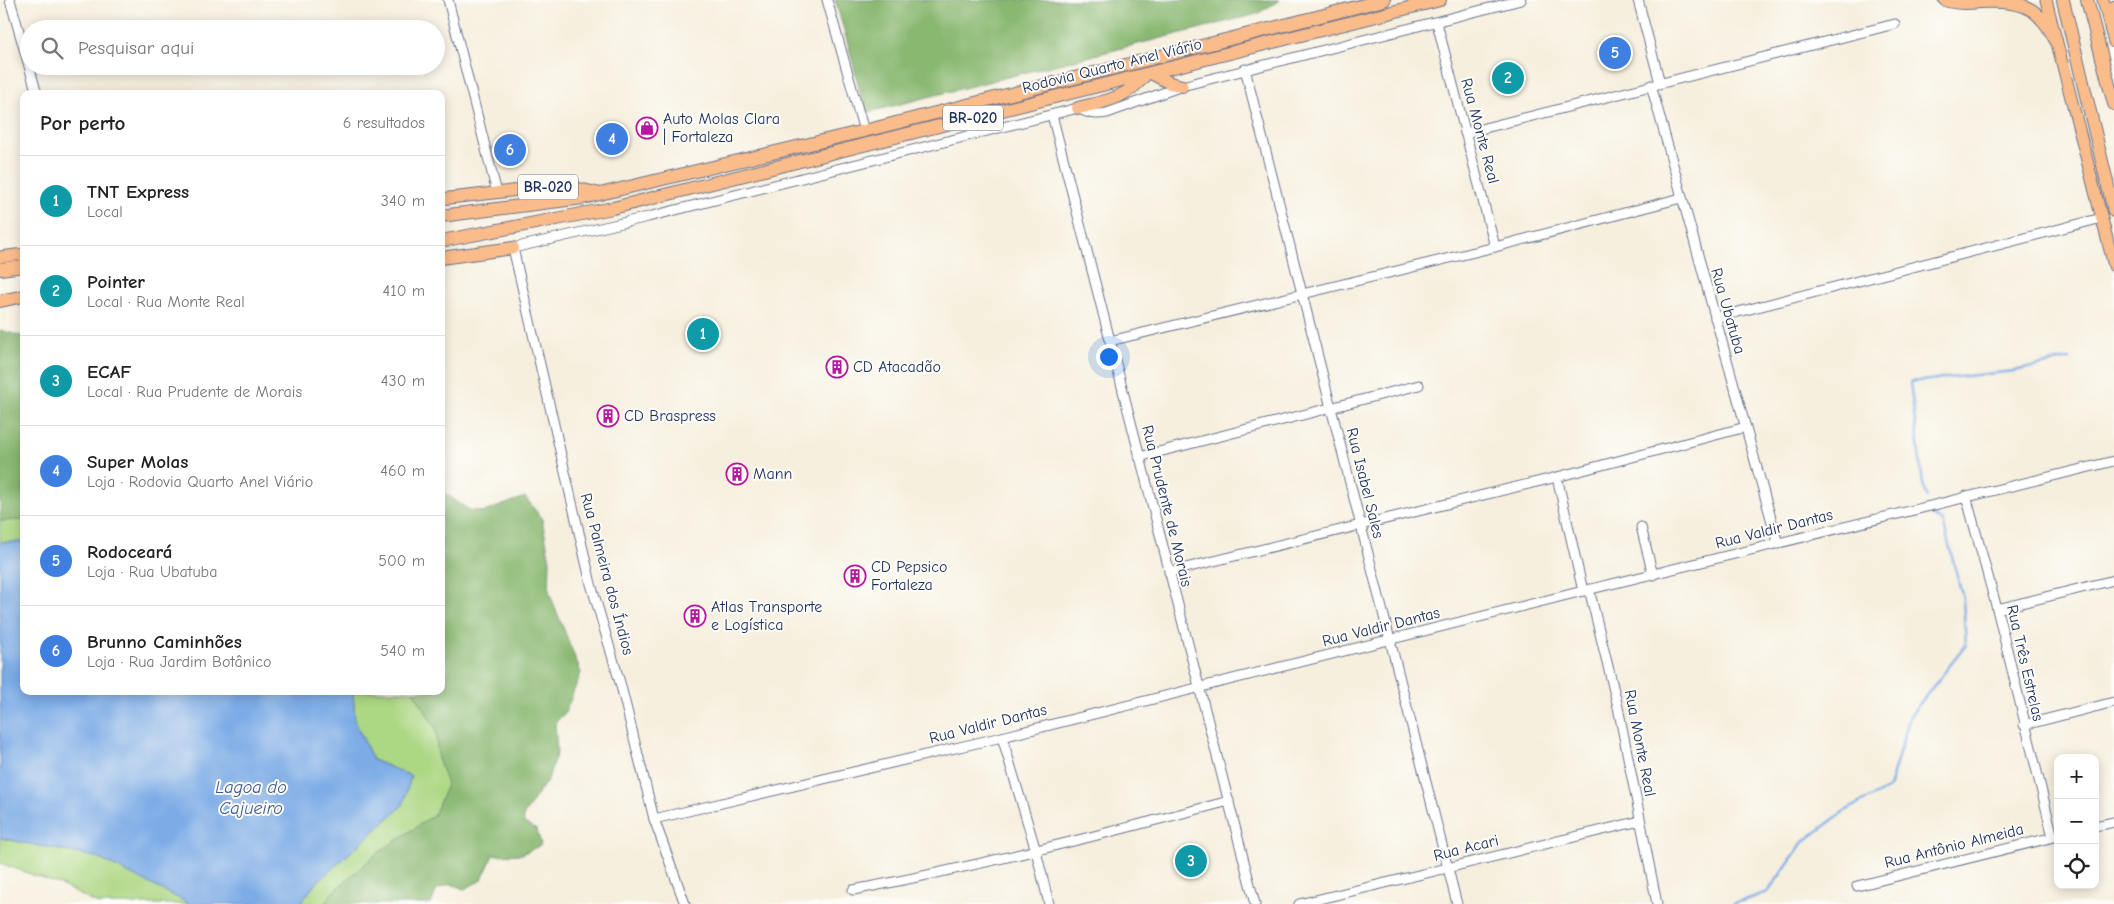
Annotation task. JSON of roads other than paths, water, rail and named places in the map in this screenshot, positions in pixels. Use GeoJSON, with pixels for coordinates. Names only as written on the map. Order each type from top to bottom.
{"type":"FeatureCollection","features":[{"type":"Feature","properties":{"kind":"highway","name":"Rodovia Quarto Anel Viário"},"geometry":{"type":"LineString","coordinates":[[445,215],[583,198],[864,131],[1384,0]]}},
{"type":"Feature","properties":{"kind":"highway","name":"Rodovia Quarto Anel Viário"},"geometry":{"type":"LineString","coordinates":[[445,241],[613,208],[1440,0]]}},
{"type":"Feature","properties":{"kind":"highway"},"geometry":{"type":"LineString","coordinates":[[1945,0],[1964,3],[2002,1],[2020,4],[2034,11],[2048,24],[2056,41]]}},
{"type":"Feature","properties":{"kind":"highway"},"geometry":{"type":"LineString","coordinates":[[2063,0],[2114,211]]}},
{"type":"Feature","properties":{"kind":"highway"},"geometry":{"type":"LineString","coordinates":[[2088,0],[2114,104]]}},
{"type":"Feature","properties":{"kind":"highway"},"geometry":{"type":"LineString","coordinates":[[2112,36],[2114,7]]}},
{"type":"Feature","properties":{"kind":"highway"},"geometry":{"type":"LineString","coordinates":[[1078,108],[1122,96],[1149,74],[1182,86]]}},
{"type":"Feature","properties":{"kind":"highway"},"geometry":{"type":"LineString","coordinates":[[500,208],[506,230]]}},
{"type":"Feature","properties":{"kind":"highway"},"geometry":{"type":"LineString","coordinates":[[445,257],[513,248]]}},
{"type":"Feature","properties":{"kind":"highway"},"geometry":{"type":"LineString","coordinates":[[0,269],[20,266]]}},
{"type":"Feature","properties":{"kind":"highway"},"geometry":{"type":"LineString","coordinates":[[0,301],[20,297]]}},
{"type":"Feature","properties":{"kind":"main road"},"geometry":{"type":"LineString","coordinates":[[2046,0],[2114,266]]}},
{"type":"Feature","properties":{"kind":"main road"},"geometry":{"type":"LineString","coordinates":[[2103,0],[2112,36]]}},
{"type":"Feature","properties":{"kind":"main road","name":"BR-020"},"geometry":{"type":"LineString","coordinates":[[445,199],[555,186],[574,187],[598,194]]}},
{"type":"Feature","properties":{"kind":"main road"},"geometry":{"type":"LineString","coordinates":[[0,257],[20,254]]}},
{"type":"Feature","properties":{"kind":"street"},"geometry":{"type":"LineString","coordinates":[[10,0],[20,35]]}},
{"type":"Feature","properties":{"kind":"street"},"geometry":{"type":"LineString","coordinates":[[448,0],[497,193]]}},
{"type":"Feature","properties":{"kind":"street"},"geometry":{"type":"LineString","coordinates":[[827,0],[864,131]]}},
{"type":"Feature","properties":{"kind":"street"},"geometry":{"type":"LineString","coordinates":[[513,248],[648,217],[1078,108],[1087,113],[1097,115],[1107,113],[1182,86],[1437,23],[1521,0]]}},
{"type":"Feature","properties":{"kind":"street","name":"Rua Ubatuba"},"geometry":{"type":"LineString","coordinates":[[1638,0],[1681,198],[1778,544]]}},
{"type":"Feature","properties":{"kind":"street","name":"Rua Monte Real"},"geometry":{"type":"LineString","coordinates":[[1437,23],[1495,247]]}},
{"type":"Feature","properties":{"kind":"street"},"geometry":{"type":"LineString","coordinates":[[1465,132],[1895,24]]}},
{"type":"Feature","properties":{"kind":"street","name":"Rua Isabel Sales"},"geometry":{"type":"LineString","coordinates":[[1245,69],[1457,904]]}},
{"type":"Feature","properties":{"kind":"street"},"geometry":{"type":"LineString","coordinates":[[32,75],[36,90]]}},
{"type":"Feature","properties":{"kind":"street","name":"Rua Prudente de Morais"},"geometry":{"type":"LineString","coordinates":[[1052,115],[1255,904]]}},
{"type":"Feature","properties":{"kind":"street"},"geometry":{"type":"LineString","coordinates":[[1110,341],[1495,247],[1681,198]]}},
{"type":"Feature","properties":{"kind":"street"},"geometry":{"type":"LineString","coordinates":[[1715,318],[2102,218]]}},
{"type":"Feature","properties":{"kind":"street","name":"Rua Palmeira dos Índios"},"geometry":{"type":"LineString","coordinates":[[513,248],[591,584],[621,686],[654,819],[685,904]]}},
{"type":"Feature","properties":{"kind":"street"},"geometry":{"type":"LineString","coordinates":[[1139,456],[1419,385]]}},
{"type":"Feature","properties":{"kind":"street"},"geometry":{"type":"LineString","coordinates":[[1169,572],[1557,477],[1746,428]]}},
{"type":"Feature","properties":{"kind":"street","name":"Rua Valdir Dantas"},"geometry":{"type":"LineString","coordinates":[[654,819],[1002,737],[1586,590],[2114,461]]}},
{"type":"Feature","properties":{"kind":"street","name":"Rua Monte Real"},"geometry":{"type":"LineString","coordinates":[[1557,477],[1618,706],[1657,904]]}},
{"type":"Feature","properties":{"kind":"street","name":"Rua Três Estrelas"},"geometry":{"type":"LineString","coordinates":[[1966,496],[1997,609],[2024,725],[2054,832]]}},
{"type":"Feature","properties":{"kind":"street"},"geometry":{"type":"LineString","coordinates":[[1640,527],[1653,575]]}},
{"type":"Feature","properties":{"kind":"street"},"geometry":{"type":"LineString","coordinates":[[1997,609],[2114,580]]}},
{"type":"Feature","properties":{"kind":"street"},"geometry":{"type":"LineString","coordinates":[[2024,725],[2114,702]]}},
{"type":"Feature","properties":{"kind":"street"},"geometry":{"type":"LineString","coordinates":[[1002,737],[1036,851],[1049,904]]}},
{"type":"Feature","properties":{"kind":"street"},"geometry":{"type":"LineString","coordinates":[[853,890],[946,872],[1036,851],[1229,801]]}},
{"type":"Feature","properties":{"kind":"street","name":"Rua Acari"},"geometry":{"type":"LineString","coordinates":[[1299,904],[1640,821]]}},
{"type":"Feature","properties":{"kind":"street"},"geometry":{"type":"LineString","coordinates":[[2099,825],[2114,822]]}},
{"type":"Feature","properties":{"kind":"street","name":"Rua Antônio Almeida"},"geometry":{"type":"LineString","coordinates":[[1857,886],[2054,836]]}},
{"type":"Feature","properties":{"kind":"water","name":"Lagoa do Cajueiro"},"geometry":{"type":"Polygon","coordinates":[[[0,542],[20,542],[20,695],[353,695],[355,722],[373,760],[411,776],[403,805],[315,884],[300,904],[190,904],[96,857],[0,838],[0,542]]]}},
{"type":"Feature","properties":{"kind":"waterway"},"geometry":{"type":"LineString","coordinates":[[1927,497],[1923,484],[1910,382],[2014,371],[2069,359]]}},
{"type":"Feature","properties":{"kind":"waterway"},"geometry":{"type":"LineString","coordinates":[[1733,904],[1768,892],[1803,842],[1843,812],[1889,788],[1910,716],[1966,645],[1963,599],[1943,522],[1931,515]]}},
{"type":"Feature","properties":{"kind":"place","name":"Rodoceará"},"geometry":{"type":"Point","coordinates":[1615,53]}},
{"type":"Feature","properties":{"kind":"place","name":"Pointer"},"geometry":{"type":"Point","coordinates":[1508,78]}},
{"type":"Feature","properties":{"kind":"place","name":"Auto Molas Clara | Fortaleza"},"geometry":{"type":"Point","coordinates":[647,128]}},
{"type":"Feature","properties":{"kind":"place","name":"Super Molas"},"geometry":{"type":"Point","coordinates":[612,139]}},
{"type":"Feature","properties":{"kind":"place","name":"Brunno Caminhões"},"geometry":{"type":"Point","coordinates":[510,150]}},
{"type":"Feature","properties":{"kind":"place","name":"TNT Express"},"geometry":{"type":"Point","coordinates":[703,334]}},
{"type":"Feature","properties":{"kind":"place","name":"CD Atacadão"},"geometry":{"type":"Point","coordinates":[837,367]}},
{"type":"Feature","properties":{"kind":"place","name":"CD Braspress"},"geometry":{"type":"Point","coordinates":[608,416]}},
{"type":"Feature","properties":{"kind":"place","name":"Mann"},"geometry":{"type":"Point","coordinates":[737,474]}},
{"type":"Feature","properties":{"kind":"place","name":"CD Pepsico Fortaleza"},"geometry":{"type":"Point","coordinates":[855,576]}},
{"type":"Feature","properties":{"kind":"place","name":"Atlas Transporte e Logística"},"geometry":{"type":"Point","coordinates":[695,616]}},
{"type":"Feature","properties":{"kind":"place","name":"ECAF"},"geometry":{"type":"Point","coordinates":[1191,861]}}]}
